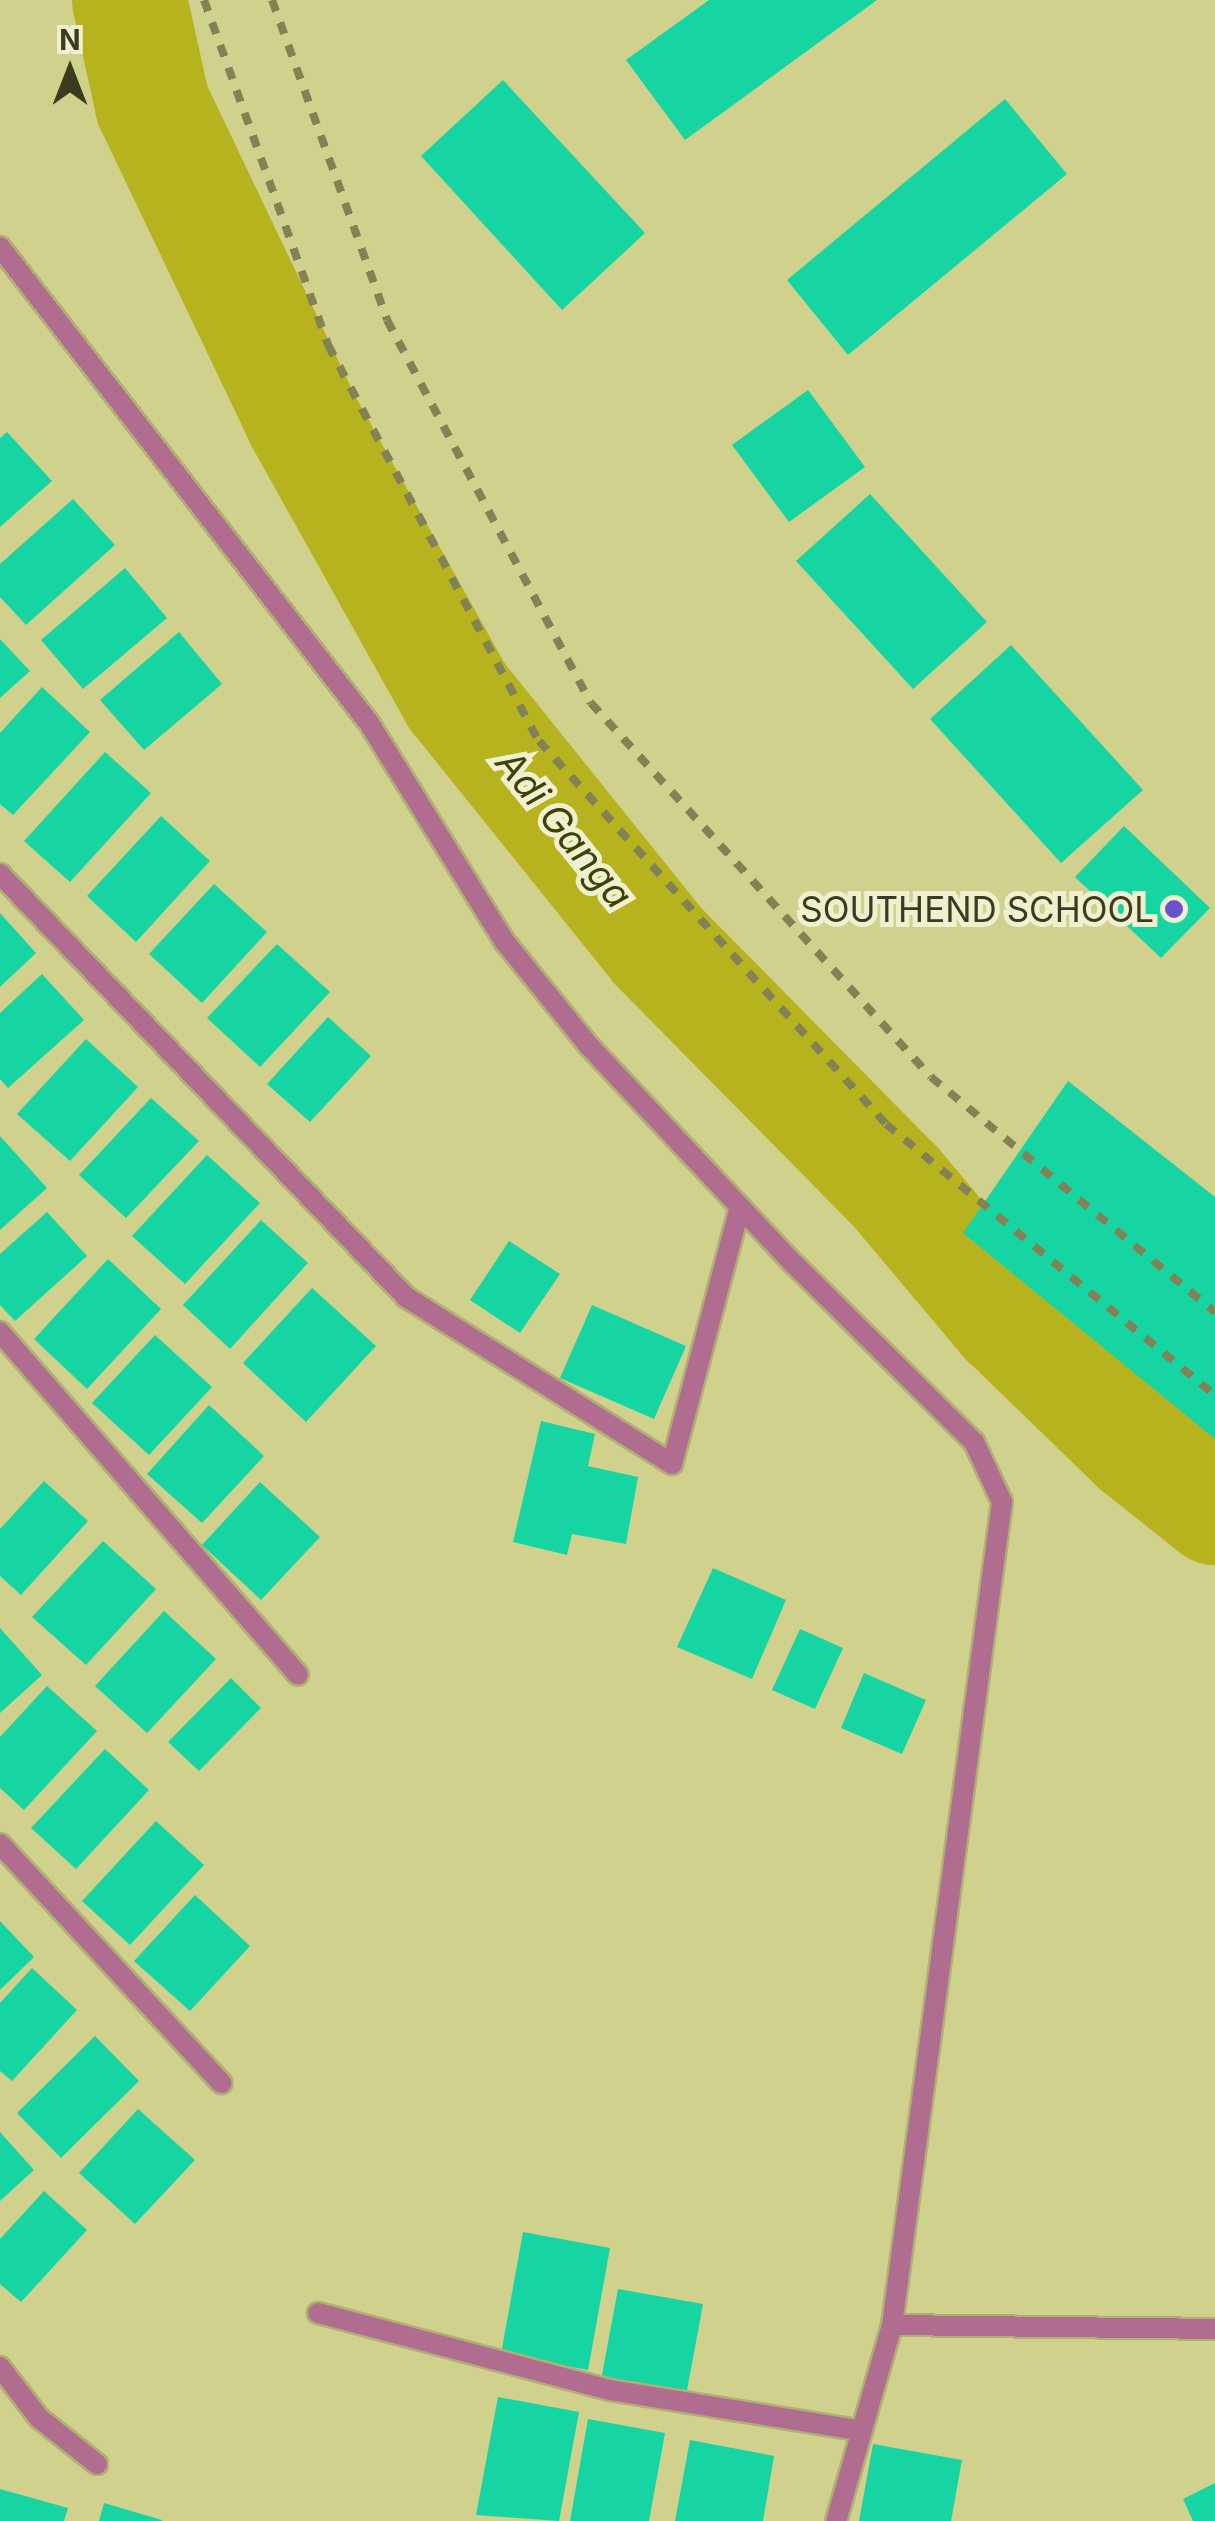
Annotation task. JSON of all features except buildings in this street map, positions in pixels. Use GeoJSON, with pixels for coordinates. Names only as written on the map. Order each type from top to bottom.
{"type":"FeatureCollection","features":[{"type":"Feature","properties":{"kind":"street"},"geometry":{"type":"LineString","coordinates":[[0,246],[368,723],[506,942],[590,1046],[740,1206],[974,1442],[1002,1502],[892,2326],[836,2521]]}},
{"type":"Feature","properties":{"kind":"street"},"geometry":{"type":"LineString","coordinates":[[0,874],[406,1297],[672,1464],[740,1206]]}},
{"type":"Feature","properties":{"kind":"street"},"geometry":{"type":"LineString","coordinates":[[0,1332],[298,1674]]}},
{"type":"Feature","properties":{"kind":"street"},"geometry":{"type":"LineString","coordinates":[[0,1844],[221,2082]]}},
{"type":"Feature","properties":{"kind":"street"},"geometry":{"type":"LineString","coordinates":[[318,2313],[610,2390],[862,2430]]}},
{"type":"Feature","properties":{"kind":"street"},"geometry":{"type":"LineString","coordinates":[[892,2326],[1215,2329]]}},
{"type":"Feature","properties":{"kind":"street"},"geometry":{"type":"LineString","coordinates":[[0,2367],[39,2418],[97,2464]]}},
{"type":"Feature","properties":{"kind":"waterway","name":"Adi Ganga"},"geometry":{"type":"LineString","coordinates":[[129,0],[152,104],[302,419],[457,696],[658,946],[894,1185],[1007,1319],[1137,1445],[1215,1507]]}},
{"type":"Feature","properties":{"kind":"railway"},"geometry":{"type":"LineString","coordinates":[[204,0],[328,345],[539,741],[886,1124],[1215,1395]]}},
{"type":"Feature","properties":{"kind":"railway"},"geometry":{"type":"LineString","coordinates":[[272,0],[387,320],[591,703],[931,1077],[1215,1312]]}},
{"type":"Feature","properties":{"kind":"place","name":"SOUTHEND SCHOOL"},"geometry":{"type":"Point","coordinates":[1174,909]}}]}
